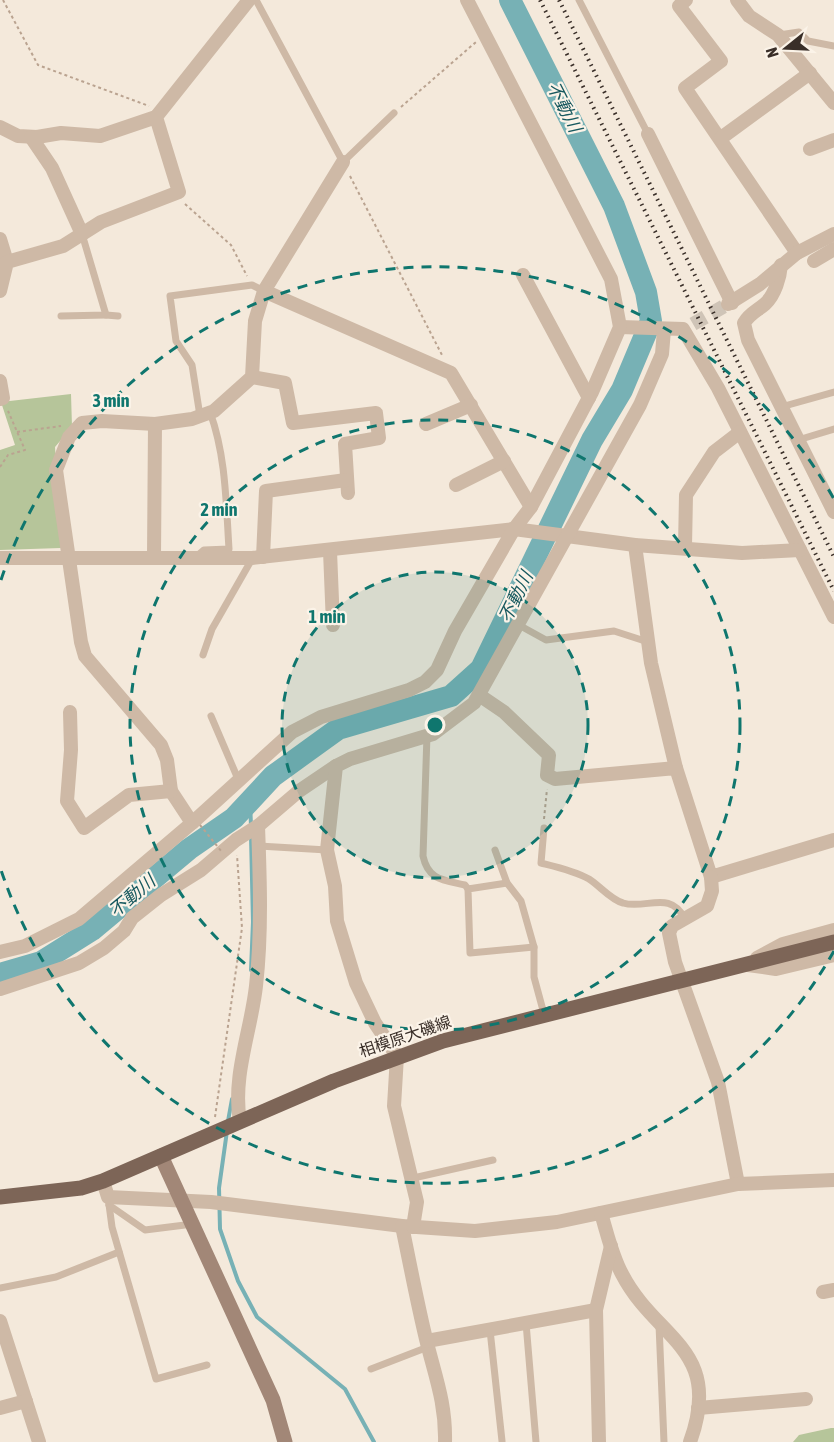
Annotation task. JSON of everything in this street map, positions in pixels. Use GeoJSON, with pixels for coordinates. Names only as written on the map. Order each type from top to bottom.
{"type":"FeatureCollection","features":[{"type":"Feature","properties":{"kind":"main road","name":"相模原大磯線"},"geometry":{"type":"LineString","coordinates":[[0,1197],[81,1188],[103,1181],[397,1056],[443,1041],[834,942]]}},
{"type":"Feature","properties":{"kind":"street"},"geometry":{"type":"LineString","coordinates":[[0,127],[18,136],[30,137],[61,133],[100,136],[159,113],[249,0]]}},
{"type":"Feature","properties":{"kind":"street"},"geometry":{"type":"LineString","coordinates":[[0,952],[25,946],[79,919],[196,824],[238,780],[292,732],[321,717],[409,690],[425,682],[437,670],[455,631],[514,529],[531,507],[589,398],[620,327],[611,279],[467,0]]}},
{"type":"Feature","properties":{"kind":"street"},"geometry":{"type":"LineString","coordinates":[[686,0],[679,6],[721,61],[685,88],[797,253]]}},
{"type":"Feature","properties":{"kind":"street"},"geometry":{"type":"LineString","coordinates":[[737,0],[749,16],[778,35],[834,103]]}},
{"type":"Feature","properties":{"kind":"street"},"geometry":{"type":"LineString","coordinates":[[721,138],[810,73]]}},
{"type":"Feature","properties":{"kind":"street"},"geometry":{"type":"LineString","coordinates":[[7,262],[63,246],[101,222],[179,192],[159,113]]}},
{"type":"Feature","properties":{"kind":"street"},"geometry":{"type":"LineString","coordinates":[[648,134],[730,304],[760,284],[797,253],[834,234]]}},
{"type":"Feature","properties":{"kind":"street"},"geometry":{"type":"LineString","coordinates":[[30,137],[52,168],[82,234]]}},
{"type":"Feature","properties":{"kind":"street"},"geometry":{"type":"LineString","coordinates":[[810,149],[834,141]]}},
{"type":"Feature","properties":{"kind":"street"},"geometry":{"type":"LineString","coordinates":[[252,377],[258,288],[343,162]]}},
{"type":"Feature","properties":{"kind":"street"},"geometry":{"type":"LineString","coordinates":[[0,240],[7,262],[0,291]]}},
{"type":"Feature","properties":{"kind":"street"},"geometry":{"type":"LineString","coordinates":[[814,261],[834,249]]}},
{"type":"Feature","properties":{"kind":"street"},"geometry":{"type":"LineString","coordinates":[[781,265],[780,276],[767,303],[749,315],[744,323],[748,340],[834,512]]}},
{"type":"Feature","properties":{"kind":"street"},"geometry":{"type":"LineString","coordinates":[[523,275],[589,398]]}},
{"type":"Feature","properties":{"kind":"street"},"geometry":{"type":"LineString","coordinates":[[258,288],[451,374],[531,507]]}},
{"type":"Feature","properties":{"kind":"street"},"geometry":{"type":"LineString","coordinates":[[620,327],[664,330],[688,326],[834,617]]}},
{"type":"Feature","properties":{"kind":"street"},"geometry":{"type":"LineString","coordinates":[[0,989],[79,963],[104,948],[124,931],[132,918],[153,901],[201,870],[236,840],[258,826],[299,790],[350,759],[427,735],[459,717],[474,703],[566,534],[602,477],[655,374],[662,354],[664,330]]}},
{"type":"Feature","properties":{"kind":"street"},"geometry":{"type":"LineString","coordinates":[[196,824],[171,791],[167,760],[161,745],[84,656],[56,470],[69,437],[82,423],[102,421],[155,424],[205,414],[252,377],[285,383],[293,423],[376,413],[380,438],[345,444],[347,486],[266,491],[258,558]]}},
{"type":"Feature","properties":{"kind":"street"},"geometry":{"type":"LineString","coordinates":[[0,381],[1,398]]}},
{"type":"Feature","properties":{"kind":"street"},"geometry":{"type":"LineString","coordinates":[[426,424],[471,405]]}},
{"type":"Feature","properties":{"kind":"street"},"geometry":{"type":"LineString","coordinates":[[154,557],[155,424]]}},
{"type":"Feature","properties":{"kind":"street"},"geometry":{"type":"LineString","coordinates":[[685,547],[686,495],[714,452],[740,432]]}},
{"type":"Feature","properties":{"kind":"street"},"geometry":{"type":"LineString","coordinates":[[456,485],[504,461]]}},
{"type":"Feature","properties":{"kind":"street"},"geometry":{"type":"LineString","coordinates":[[0,558],[258,558],[514,529],[566,534],[635,545],[685,547],[742,554],[800,550]]}},
{"type":"Feature","properties":{"kind":"street"},"geometry":{"type":"LineString","coordinates":[[635,545],[648,642],[676,768],[711,877],[712,891],[707,906],[672,926],[669,933],[682,981],[718,1082],[738,1184]]}},
{"type":"Feature","properties":{"kind":"street"},"geometry":{"type":"LineString","coordinates":[[330,551],[333,625]]}},
{"type":"Feature","properties":{"kind":"street"},"geometry":{"type":"LineString","coordinates":[[479,695],[504,712],[549,755],[547,775],[551,781],[676,768]]}},
{"type":"Feature","properties":{"kind":"street"},"geometry":{"type":"LineString","coordinates":[[69,712],[71,750],[67,801],[84,828],[129,795],[171,791]]}},
{"type":"Feature","properties":{"kind":"street"},"geometry":{"type":"LineString","coordinates":[[336,766],[327,850],[335,886],[337,921],[346,955],[375,1023],[397,1056],[394,1106],[409,1179],[417,1202],[408,1226],[428,1345],[446,1417],[445,1442]]}},
{"type":"Feature","properties":{"kind":"street"},"geometry":{"type":"LineString","coordinates":[[240,1121],[236,1101],[256,988],[260,942],[258,826]]}},
{"type":"Feature","properties":{"kind":"street"},"geometry":{"type":"LineString","coordinates":[[711,877],[834,840]]}},
{"type":"Feature","properties":{"kind":"street"},"geometry":{"type":"LineString","coordinates":[[745,965],[783,944],[834,930]]}},
{"type":"Feature","properties":{"kind":"street"},"geometry":{"type":"LineString","coordinates":[[745,965],[776,969],[834,955]]}},
{"type":"Feature","properties":{"kind":"street"},"geometry":{"type":"LineString","coordinates":[[161,1156],[273,1400],[285,1442]]}},
{"type":"Feature","properties":{"kind":"street"},"geometry":{"type":"LineString","coordinates":[[103,1181],[108,1201],[211,1202],[449,1231],[529,1227],[738,1184],[834,1180]]}},
{"type":"Feature","properties":{"kind":"street"},"geometry":{"type":"LineString","coordinates":[[601,1213],[622,1274],[682,1345],[693,1367],[700,1391],[697,1421],[690,1442]]}},
{"type":"Feature","properties":{"kind":"street"},"geometry":{"type":"LineString","coordinates":[[599,1442],[596,1310],[611,1246]]}},
{"type":"Feature","properties":{"kind":"street"},"geometry":{"type":"LineString","coordinates":[[428,1345],[490,1330],[596,1310]]}},
{"type":"Feature","properties":{"kind":"street"},"geometry":{"type":"LineString","coordinates":[[0,1322],[39,1442]]}},
{"type":"Feature","properties":{"kind":"street"},"geometry":{"type":"LineString","coordinates":[[698,1408],[806,1399]]}},
{"type":"Feature","properties":{"kind":"street"},"geometry":{"type":"LineString","coordinates":[[0,1408],[26,1401]]}},
{"type":"Feature","properties":{"kind":"lane"},"geometry":{"type":"LineString","coordinates":[[256,0],[343,162],[394,113]]}},
{"type":"Feature","properties":{"kind":"lane"},"geometry":{"type":"LineString","coordinates":[[579,0],[648,134]]}},
{"type":"Feature","properties":{"kind":"lane"},"geometry":{"type":"LineString","coordinates":[[778,35],[799,32],[808,41],[834,46]]}},
{"type":"Feature","properties":{"kind":"lane"},"geometry":{"type":"LineString","coordinates":[[82,234],[106,315]]}},
{"type":"Feature","properties":{"kind":"lane"},"geometry":{"type":"LineString","coordinates":[[196,557],[204,550],[229,549],[222,460],[219,435],[205,414],[192,365],[176,341],[170,296],[258,288]]}},
{"type":"Feature","properties":{"kind":"lane"},"geometry":{"type":"LineString","coordinates":[[61,316],[118,316]]}},
{"type":"Feature","properties":{"kind":"lane"},"geometry":{"type":"LineString","coordinates":[[781,407],[834,392]]}},
{"type":"Feature","properties":{"kind":"lane"},"geometry":{"type":"LineString","coordinates":[[798,440],[834,429]]}},
{"type":"Feature","properties":{"kind":"lane"},"geometry":{"type":"LineString","coordinates":[[203,655],[212,629],[258,558]]}},
{"type":"Feature","properties":{"kind":"lane"},"geometry":{"type":"LineString","coordinates":[[517,624],[546,640],[614,631],[648,642]]}},
{"type":"Feature","properties":{"kind":"lane"},"geometry":{"type":"LineString","coordinates":[[212,716],[238,780]]}},
{"type":"Feature","properties":{"kind":"lane"},"geometry":{"type":"LineString","coordinates":[[427,735],[423,856],[425,868],[431,876],[465,885],[468,889],[470,952],[534,947]]}},
{"type":"Feature","properties":{"kind":"lane"},"geometry":{"type":"LineString","coordinates":[[544,828],[541,863],[580,874],[619,902],[627,905],[656,901],[674,905],[680,909],[685,919]]}},
{"type":"Feature","properties":{"kind":"lane"},"geometry":{"type":"LineString","coordinates":[[259,846],[327,850]]}},
{"type":"Feature","properties":{"kind":"lane"},"geometry":{"type":"LineString","coordinates":[[495,850],[507,884],[521,901],[534,947],[534,978],[544,1014]]}},
{"type":"Feature","properties":{"kind":"lane"},"geometry":{"type":"LineString","coordinates":[[468,889],[507,884]]}},
{"type":"Feature","properties":{"kind":"lane"},"geometry":{"type":"LineString","coordinates":[[409,1179],[493,1160]]}},
{"type":"Feature","properties":{"kind":"lane"},"geometry":{"type":"LineString","coordinates":[[108,1201],[145,1230],[193,1224]]}},
{"type":"Feature","properties":{"kind":"lane"},"geometry":{"type":"LineString","coordinates":[[108,1201],[119,1252],[156,1379],[207,1365]]}},
{"type":"Feature","properties":{"kind":"lane"},"geometry":{"type":"LineString","coordinates":[[0,1288],[56,1277],[119,1252]]}},
{"type":"Feature","properties":{"kind":"lane"},"geometry":{"type":"LineString","coordinates":[[659,1320],[664,1442]]}},
{"type":"Feature","properties":{"kind":"lane"},"geometry":{"type":"LineString","coordinates":[[526,1323],[536,1442]]}},
{"type":"Feature","properties":{"kind":"lane"},"geometry":{"type":"LineString","coordinates":[[490,1330],[502,1441]]}},
{"type":"Feature","properties":{"kind":"lane"},"geometry":{"type":"LineString","coordinates":[[371,1369],[428,1345]]}},
{"type":"Feature","properties":{"kind":"path"},"geometry":{"type":"LineString","coordinates":[[3,0],[38,65],[159,113]]}},
{"type":"Feature","properties":{"kind":"path"},"geometry":{"type":"LineString","coordinates":[[394,113],[484,35]]}},
{"type":"Feature","properties":{"kind":"path"},"geometry":{"type":"LineString","coordinates":[[343,162],[451,374]]}},
{"type":"Feature","properties":{"kind":"path"},"geometry":{"type":"LineString","coordinates":[[174,194],[231,245],[258,288]]}},
{"type":"Feature","properties":{"kind":"path"},"geometry":{"type":"LineString","coordinates":[[0,467],[8,455],[25,450],[1,398]]}},
{"type":"Feature","properties":{"kind":"path"},"geometry":{"type":"LineString","coordinates":[[17,432],[82,423]]}},
{"type":"Feature","properties":{"kind":"path"},"geometry":{"type":"LineString","coordinates":[[544,828],[544,804],[551,781]]}},
{"type":"Feature","properties":{"kind":"path"},"geometry":{"type":"LineString","coordinates":[[196,824],[222,852]]}},
{"type":"Feature","properties":{"kind":"path"},"geometry":{"type":"LineString","coordinates":[[215,1132],[242,928],[236,840]]}},
{"type":"Feature","properties":{"kind":"green space"},"geometry":{"type":"Polygon","coordinates":[[[71,394],[72,427],[55,447],[61,548],[0,550],[0,450],[15,445],[1,402],[71,394]]]}},
{"type":"Feature","properties":{"kind":"green space"},"geometry":{"type":"Polygon","coordinates":[[[834,1428],[834,1442],[793,1442],[799,1435],[834,1428]]]}},
{"type":"Feature","properties":{"kind":"waterway","name":"不動川"},"geometry":{"type":"LineString","coordinates":[[0,974],[41,962],[92,930],[189,849],[234,818],[273,776],[338,729],[451,696],[481,669],[592,440],[622,390],[651,321],[646,292],[614,206],[510,0]]}},
{"type":"Feature","properties":{"kind":"waterway"},"geometry":{"type":"LineString","coordinates":[[250,800],[251,826]]}},
{"type":"Feature","properties":{"kind":"waterway"},"geometry":{"type":"LineString","coordinates":[[251,836],[253,922],[251,970]]}},
{"type":"Feature","properties":{"kind":"waterway"},"geometry":{"type":"LineString","coordinates":[[228,1121],[232,1099]]}},
{"type":"Feature","properties":{"kind":"waterway"},"geometry":{"type":"LineString","coordinates":[[227,1131],[219,1188],[220,1229],[238,1281],[257,1317],[345,1389],[374,1442]]}},
{"type":"Feature","properties":{"kind":"tunnel"},"geometry":{"type":"LineString","coordinates":[[693,324],[728,304]]}},
{"type":"Feature","properties":{"kind":"railway"},"geometry":{"type":"LineString","coordinates":[[540,0],[834,591]]}},
{"type":"Feature","properties":{"kind":"railway"},"geometry":{"type":"LineString","coordinates":[[559,0],[834,557]]}}]}
